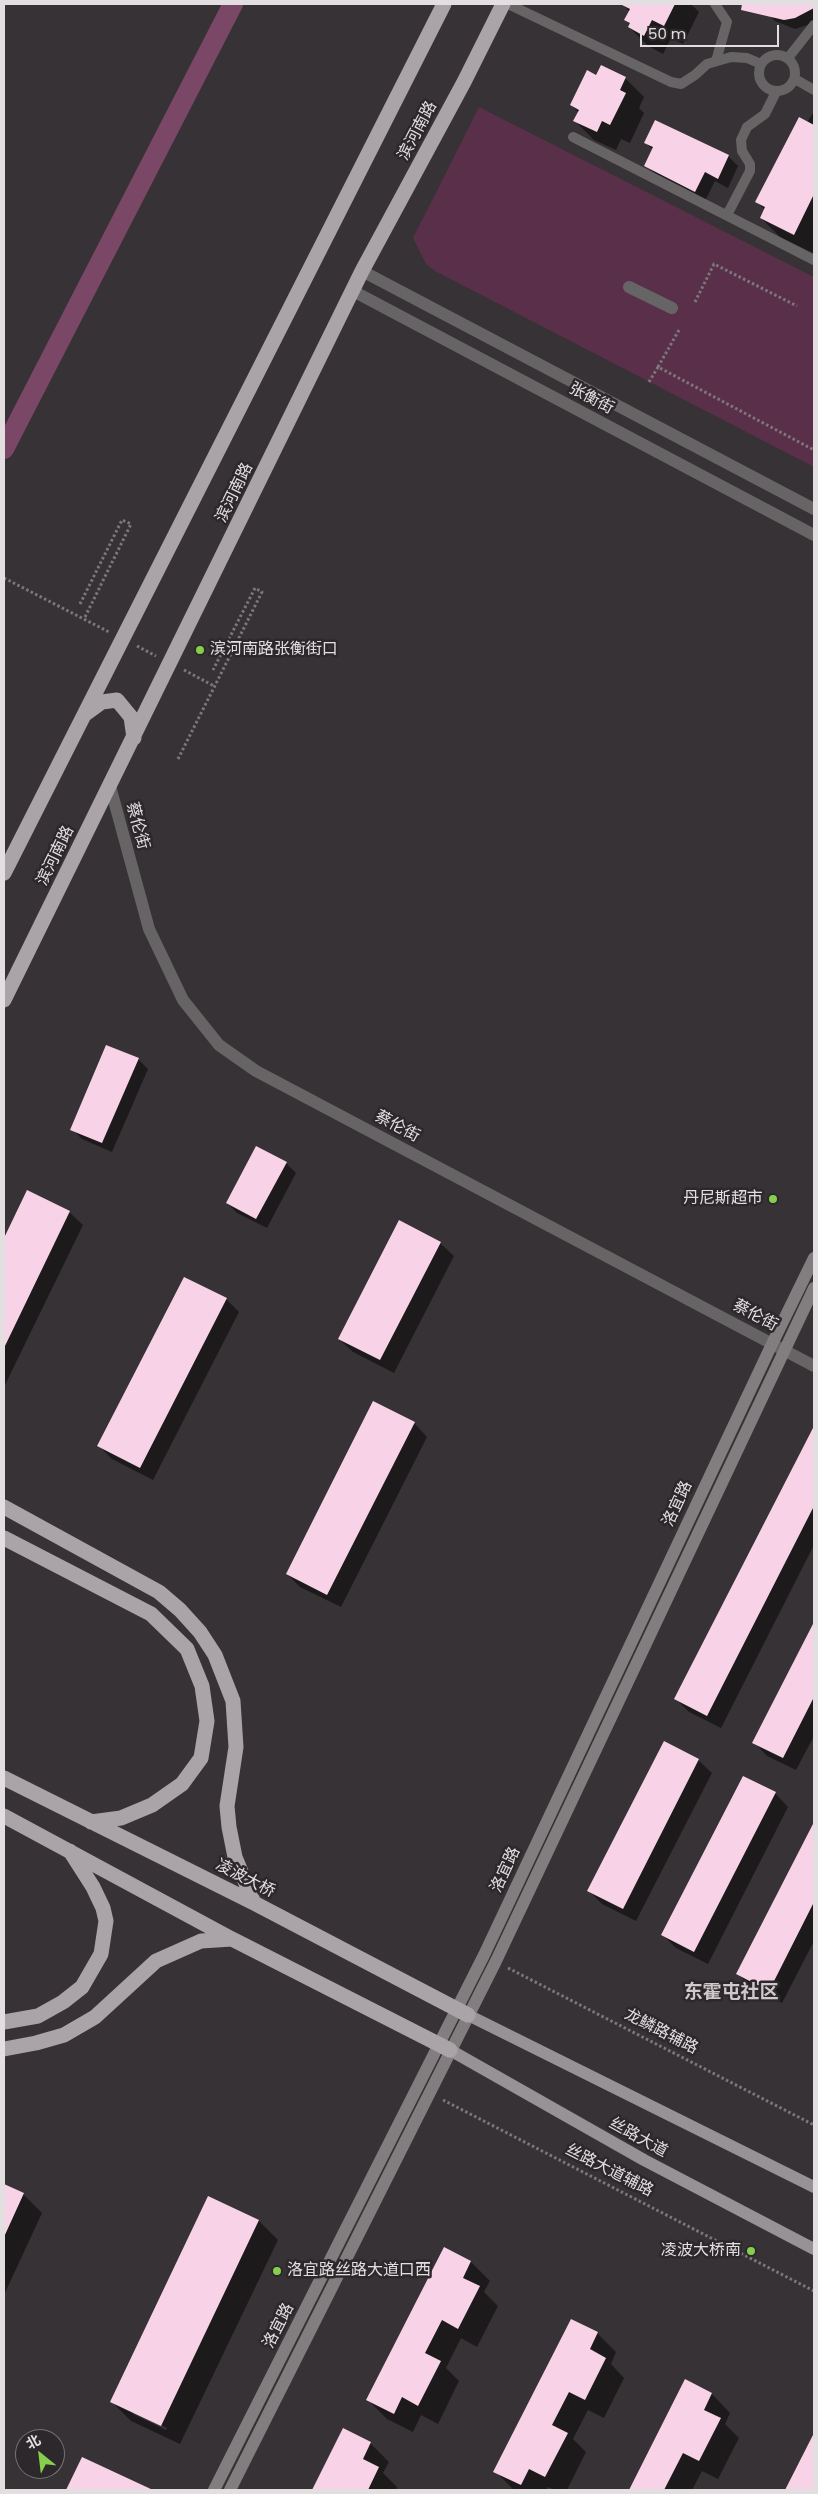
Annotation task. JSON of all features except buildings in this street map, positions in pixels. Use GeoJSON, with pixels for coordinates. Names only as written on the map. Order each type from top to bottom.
{"type":"FeatureCollection","features":[{"type":"Feature","properties":{"kind":"highway","name":"滨河南路"},"geometry":{"type":"LineString","coordinates":[[4,873],[444,4]]}},
{"type":"Feature","properties":{"kind":"highway","name":"滨河南路"},"geometry":{"type":"LineString","coordinates":[[4,1000],[362,271],[464,82],[503,4]]}},
{"type":"Feature","properties":{"kind":"highway"},"geometry":{"type":"LineString","coordinates":[[83,716],[102,702],[117,700],[132,717],[134,738]]}},
{"type":"Feature","properties":{"kind":"highway"},"geometry":{"type":"LineString","coordinates":[[4,1507],[159,1592],[180,1610],[200,1632],[215,1655],[233,1701],[236,1747],[227,1806],[229,1827],[236,1857],[254,1903]]}},
{"type":"Feature","properties":{"kind":"highway"},"geometry":{"type":"LineString","coordinates":[[4,1538],[151,1614],[186,1649],[202,1686],[207,1721],[201,1758],[182,1784],[152,1805],[121,1818],[91,1822]]}},
{"type":"Feature","properties":{"kind":"highway","name":"凌波大桥"},"geometry":{"type":"LineString","coordinates":[[4,1778],[254,1903],[462,2012]]}},
{"type":"Feature","properties":{"kind":"highway"},"geometry":{"type":"LineString","coordinates":[[4,1816],[232,1939],[444,2047]]}},
{"type":"Feature","properties":{"kind":"highway"},"geometry":{"type":"LineString","coordinates":[[4,2022],[38,2016],[63,2002],[82,1988],[101,1954],[106,1921],[103,1908],[93,1887],[69,1850]]}},
{"type":"Feature","properties":{"kind":"highway"},"geometry":{"type":"LineString","coordinates":[[4,2049],[36,2043],[64,2034],[95,2017],[156,1962],[201,1941],[232,1939]]}},
{"type":"Feature","properties":{"kind":"main road","name":"丝路大道"},"geometry":{"type":"LineString","coordinates":[[462,2012],[814,2188]]}},
{"type":"Feature","properties":{"kind":"main road","name":"丝路大道"},"geometry":{"type":"LineString","coordinates":[[444,2047],[644,2160],[814,2249]]}},
{"type":"Feature","properties":{"kind":"street","name":"张衡街"},"geometry":{"type":"LineString","coordinates":[[362,271],[814,509]]}},
{"type":"Feature","properties":{"kind":"street"},"geometry":{"type":"LineString","coordinates":[[629,287],[672,308]]}},
{"type":"Feature","properties":{"kind":"street","name":"张衡街"},"geometry":{"type":"LineString","coordinates":[[353,292],[814,535]]}},
{"type":"Feature","properties":{"kind":"street","name":"蔡伦街"},"geometry":{"type":"LineString","coordinates":[[110,786],[150,929],[183,1000],[219,1045],[256,1071],[814,1366]]}},
{"type":"Feature","properties":{"kind":"street","name":"洛宜路"},"geometry":{"type":"LineString","coordinates":[[214,2490],[462,2012],[484,1955],[814,1258]]}},
{"type":"Feature","properties":{"kind":"street","name":"洛宜路"},"geometry":{"type":"LineString","coordinates":[[462,2012],[496,1962],[783,1350],[814,1288]]}},
{"type":"Feature","properties":{"kind":"street","name":"洛宜路"},"geometry":{"type":"LineString","coordinates":[[230,2490],[444,2047]]}},
{"type":"Feature","properties":{"kind":"lane"},"geometry":{"type":"LineString","coordinates":[[508,4],[671,82],[681,84],[707,64],[731,57],[747,58],[761,64]]}},
{"type":"Feature","properties":{"kind":"lane"},"geometry":{"type":"LineString","coordinates":[[715,4],[727,22],[716,61]]}},
{"type":"Feature","properties":{"kind":"lane"},"geometry":{"type":"LineString","coordinates":[[788,58],[814,25]]}},
{"type":"Feature","properties":{"kind":"lane"},"geometry":{"type":"LineString","coordinates":[[770,56],[788,58],[795,68],[794,79],[787,89],[776,92],[764,87],[759,70],[761,64],[770,56]]}},
{"type":"Feature","properties":{"kind":"lane"},"geometry":{"type":"LineString","coordinates":[[794,79],[814,90]]}},
{"type":"Feature","properties":{"kind":"lane"},"geometry":{"type":"LineString","coordinates":[[727,215],[750,171],[750,164],[742,151],[741,140],[747,127],[765,114],[776,92]]}},
{"type":"Feature","properties":{"kind":"lane"},"geometry":{"type":"LineString","coordinates":[[573,137],[814,260]]}},
{"type":"Feature","properties":{"kind":"path"},"geometry":{"type":"LineString","coordinates":[[695,302],[714,264],[797,306]]}},
{"type":"Feature","properties":{"kind":"path"},"geometry":{"type":"LineString","coordinates":[[649,382],[679,330]]}},
{"type":"Feature","properties":{"kind":"path"},"geometry":{"type":"LineString","coordinates":[[658,367],[814,450]]}},
{"type":"Feature","properties":{"kind":"path"},"geometry":{"type":"LineString","coordinates":[[80,604],[122,520],[131,524],[84,619]]}},
{"type":"Feature","properties":{"kind":"path"},"geometry":{"type":"LineString","coordinates":[[4,578],[22,587]]}},
{"type":"Feature","properties":{"kind":"path"},"geometry":{"type":"LineString","coordinates":[[178,759],[262,592],[255,588],[213,670]]}},
{"type":"Feature","properties":{"kind":"path","name":"龙鳞路辅路"},"geometry":{"type":"LineString","coordinates":[[496,1962],[814,2126]]}},
{"type":"Feature","properties":{"kind":"path","name":"丝路大道辅路"},"geometry":{"type":"LineString","coordinates":[[434,2096],[814,2291]]}},
{"type":"Feature","properties":{"kind":"shaded area"},"geometry":{"type":"Polygon","coordinates":[[[479,107],[814,277],[814,467],[435,271],[426,264],[413,238],[479,107]]]}},
{"type":"Feature","properties":{"kind":"waterway"},"geometry":{"type":"LineString","coordinates":[[4,449],[233,4]]}},
{"type":"Feature","properties":{"kind":"place","name":"滨河南路张衡街口"},"geometry":{"type":"Point","coordinates":[200,650]}},
{"type":"Feature","properties":{"kind":"place","name":"丹尼斯超市"},"geometry":{"type":"Point","coordinates":[773,1199]}},
{"type":"Feature","properties":{"kind":"place","name":"凌波大桥南"},"geometry":{"type":"Point","coordinates":[751,2251]}},
{"type":"Feature","properties":{"kind":"place","name":"洛宜路丝路大道口西"},"geometry":{"type":"Point","coordinates":[277,2271]}},
{"type":"Feature","properties":{"kind":"district","name":"东霍屯社区"},"geometry":{"type":"Point","coordinates":[731,1993]}}]}
